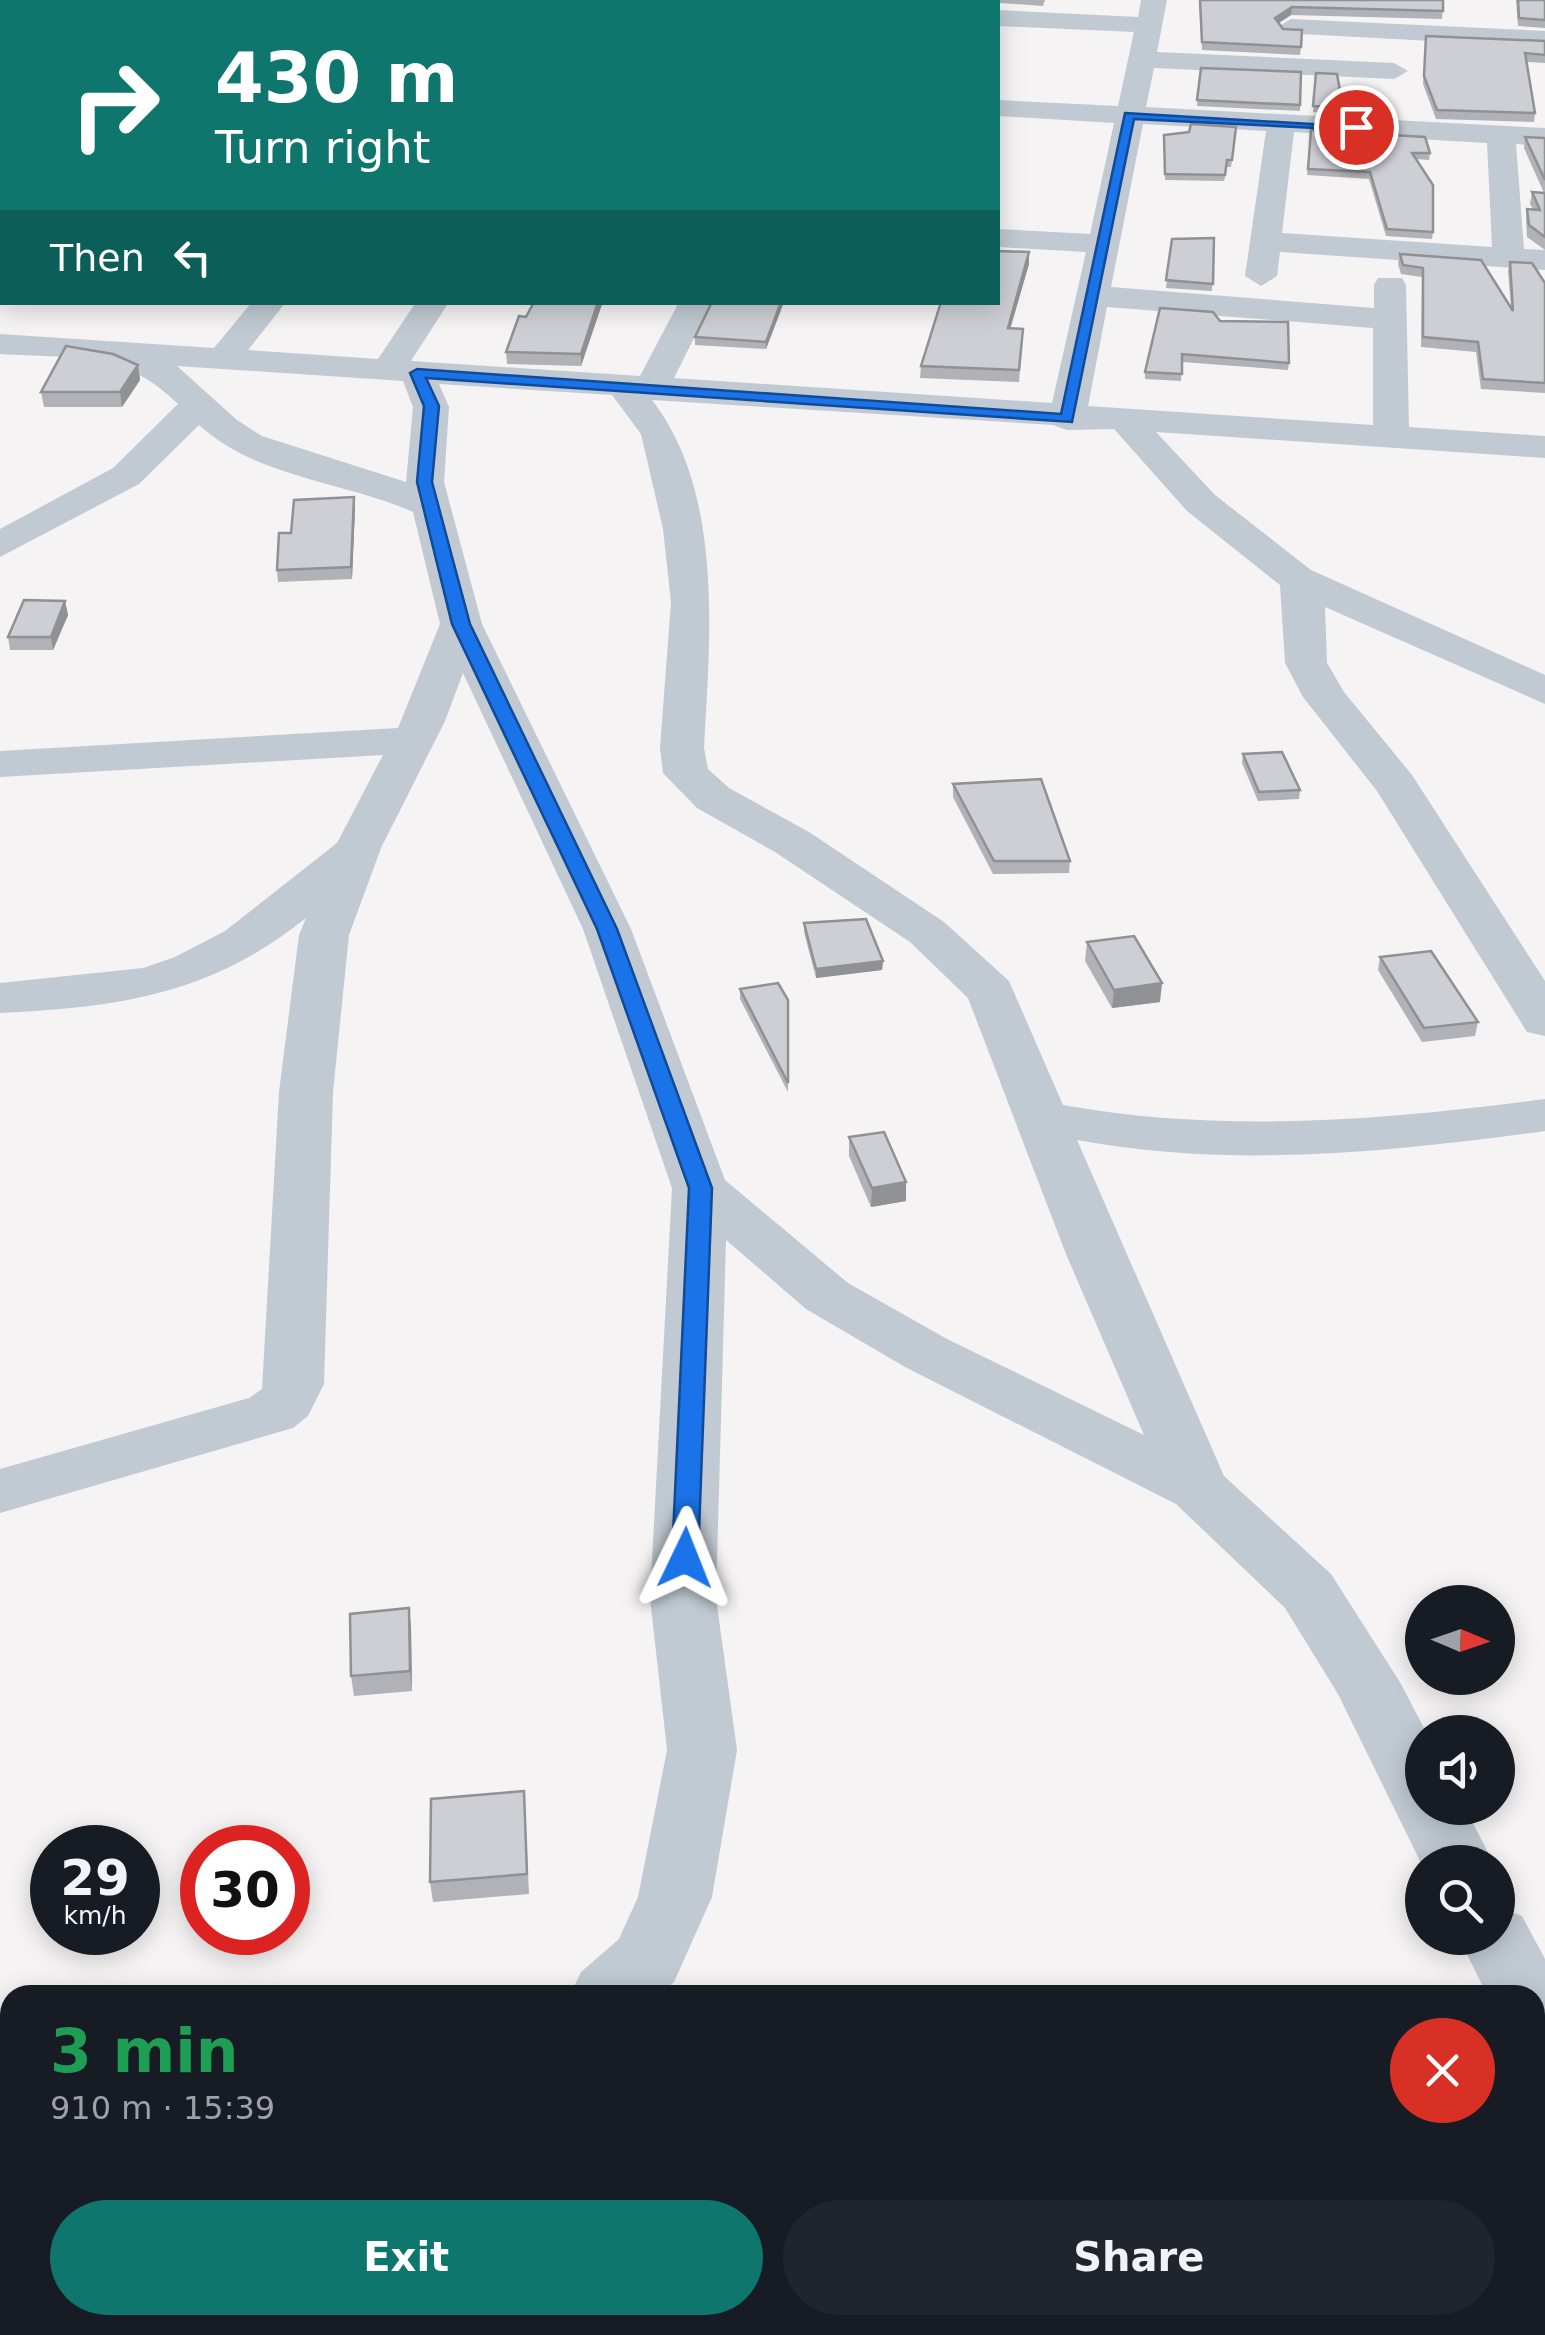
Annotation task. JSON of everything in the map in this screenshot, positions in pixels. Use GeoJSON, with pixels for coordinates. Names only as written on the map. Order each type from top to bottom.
{"type":"FeatureCollection","features":[{"type":"Feature","properties":{"kind":"street"},"geometry":{"type":"LineString","coordinates":[[1000,18],[1151,12],[1096,296],[1067,418]]}},
{"type":"Feature","properties":{"kind":"street"},"geometry":{"type":"LineString","coordinates":[[1289,66],[1292,14],[1394,32],[1493,27],[1545,39]]}},
{"type":"Feature","properties":{"kind":"street"},"geometry":{"type":"LineString","coordinates":[[1394,32],[1394,100]]}},
{"type":"Feature","properties":{"kind":"street"},"geometry":{"type":"LineString","coordinates":[[1140,58],[1289,66],[1501,135],[1545,137]]}},
{"type":"Feature","properties":{"kind":"street"},"geometry":{"type":"LineString","coordinates":[[1000,108],[1280,123],[1394,100]]}},
{"type":"Feature","properties":{"kind":"street"},"geometry":{"type":"LineString","coordinates":[[1257,308],[1280,123]]}},
{"type":"Feature","properties":{"kind":"street"},"geometry":{"type":"LineString","coordinates":[[1501,135],[1508,258]]}},
{"type":"Feature","properties":{"kind":"street"},"geometry":{"type":"LineString","coordinates":[[1000,238],[1105,244]]}},
{"type":"Feature","properties":{"kind":"street"},"geometry":{"type":"LineString","coordinates":[[1266,241],[1545,260]]}},
{"type":"Feature","properties":{"kind":"street"},"geometry":{"type":"LineString","coordinates":[[1390,252],[1391,437]]}},
{"type":"Feature","properties":{"kind":"street"},"geometry":{"type":"LineString","coordinates":[[1096,296],[1390,319]]}},
{"type":"Feature","properties":{"kind":"street"},"geometry":{"type":"LineString","coordinates":[[222,360],[268,305]]}},
{"type":"Feature","properties":{"kind":"street"},"geometry":{"type":"LineString","coordinates":[[402,372],[432,305]]}},
{"type":"Feature","properties":{"kind":"street"},"geometry":{"type":"LineString","coordinates":[[694,305],[645,403],[682,530],[691,602],[682,748],[686,774],[712,798],[792,842],[927,932],[991,992],[1095,1254],[1198,1488]]}},
{"type":"Feature","properties":{"kind":"street"},"geometry":{"type":"LineString","coordinates":[[0,344],[402,372],[645,403],[680,420],[712,409],[797,397],[1545,448]]}},
{"type":"Feature","properties":{"kind":"street"},"geometry":{"type":"LineString","coordinates":[[126,353],[160,370],[214,422],[276,456],[396,488],[430,505]]}},
{"type":"Feature","properties":{"kind":"street"},"geometry":{"type":"LineString","coordinates":[[402,372],[431,406],[424,482],[461,624],[607,929],[700,1188],[684,1598],[702,1750],[676,1896],[646,1960],[619,1985]]}},
{"type":"Feature","properties":{"kind":"street"},"geometry":{"type":"LineString","coordinates":[[0,544],[126,476],[198,406]]}},
{"type":"Feature","properties":{"kind":"street"},"geometry":{"type":"LineString","coordinates":[[1127,422],[1201,502],[1297,580],[1543,689]]}},
{"type":"Feature","properties":{"kind":"street"},"geometry":{"type":"LineString","coordinates":[[1297,580],[1304,594],[1306,663],[1324,697],[1396,785],[1545,1021]]}},
{"type":"Feature","properties":{"kind":"street"},"geometry":{"type":"LineString","coordinates":[[0,1491],[211,1434],[271,1413],[286,1401],[294,1384],[306,1092],[324,935],[358,848],[413,740],[461,624]]}},
{"type":"Feature","properties":{"kind":"street"},"geometry":{"type":"LineString","coordinates":[[0,764],[413,740]]}},
{"type":"Feature","properties":{"kind":"street"},"geometry":{"type":"LineString","coordinates":[[0,998],[90,993],[167,978],[202,964],[289,909],[358,848]]}},
{"type":"Feature","properties":{"kind":"street"},"geometry":{"type":"LineString","coordinates":[[1044,1118],[1119,1135],[1200,1142],[1318,1140],[1545,1115]]}},
{"type":"Feature","properties":{"kind":"street"},"geometry":{"type":"LineString","coordinates":[[700,1188],[827,1296],[926,1352],[1198,1488],[1308,1591],[1367,1684],[1405,1760]]}},
{"type":"Feature","properties":{"kind":"street"},"geometry":{"type":"LineString","coordinates":[[1505,1955],[1520,1985]]}},
{"type":"Feature","properties":{"kind":"building"},"geometry":{"type":"Polygon","coordinates":[[[1200,0],[1443,0],[1443,11],[1292,7],[1275,18],[1283,29],[1302,30],[1301,47],[1202,42],[1200,0]]]}},
{"type":"Feature","properties":{"kind":"building"},"geometry":{"type":"Polygon","coordinates":[[[1518,0],[1545,0],[1545,20],[1519,18],[1518,0]]]}},
{"type":"Feature","properties":{"kind":"building"},"geometry":{"type":"Polygon","coordinates":[[[1426,36],[1545,41],[1545,55],[1525,53],[1535,113],[1437,110],[1424,76],[1426,36]]]}},
{"type":"Feature","properties":{"kind":"building"},"geometry":{"type":"Polygon","coordinates":[[[1201,68],[1301,72],[1300,105],[1197,100],[1201,68]]]}},
{"type":"Feature","properties":{"kind":"building"},"geometry":{"type":"Polygon","coordinates":[[[1316,73],[1337,74],[1343,107],[1313,106],[1316,73]]]}},
{"type":"Feature","properties":{"kind":"building"},"geometry":{"type":"Polygon","coordinates":[[[1191,124],[1236,127],[1232,160],[1227,160],[1225,175],[1165,174],[1164,135],[1189,132],[1191,124]]]}},
{"type":"Feature","properties":{"kind":"building"},"geometry":{"type":"Polygon","coordinates":[[[1311,130],[1425,137],[1430,153],[1412,153],[1433,185],[1433,232],[1387,229],[1370,172],[1308,169],[1311,130]]]}},
{"type":"Feature","properties":{"kind":"building"},"geometry":{"type":"Polygon","coordinates":[[[1525,137],[1545,138],[1545,180],[1525,137]]]}},
{"type":"Feature","properties":{"kind":"building"},"geometry":{"type":"Polygon","coordinates":[[[1532,192],[1545,193],[1545,237],[1529,225],[1527,209],[1540,210],[1532,192]]]}},
{"type":"Feature","properties":{"kind":"building"},"geometry":{"type":"Polygon","coordinates":[[[1214,238],[1213,284],[1166,280],[1172,239],[1214,238]]]}},
{"type":"Feature","properties":{"kind":"building"},"geometry":{"type":"Polygon","coordinates":[[[1000,251],[1029,252],[1008,328],[1023,329],[1019,370],[921,366],[940,305],[1000,305],[1000,251]]]}},
{"type":"Feature","properties":{"kind":"building"},"geometry":{"type":"Polygon","coordinates":[[[1400,254],[1481,260],[1513,311],[1510,262],[1532,263],[1545,283],[1545,383],[1483,379],[1478,342],[1423,337],[1423,268],[1403,265],[1400,254]]]}},
{"type":"Feature","properties":{"kind":"building"},"geometry":{"type":"Polygon","coordinates":[[[532,305],[597,305],[581,354],[506,352],[519,316],[526,317],[532,305]]]}},
{"type":"Feature","properties":{"kind":"building"},"geometry":{"type":"Polygon","coordinates":[[[711,305],[780,305],[766,342],[695,337],[711,305]]]}},
{"type":"Feature","properties":{"kind":"building"},"geometry":{"type":"Polygon","coordinates":[[[1160,308],[1213,312],[1220,321],[1288,322],[1289,363],[1182,354],[1182,374],[1145,372],[1160,308]]]}},
{"type":"Feature","properties":{"kind":"building"},"geometry":{"type":"Polygon","coordinates":[[[66,346],[113,354],[138,365],[120,392],[41,392],[66,346]]]}},
{"type":"Feature","properties":{"kind":"building"},"geometry":{"type":"Polygon","coordinates":[[[354,497],[351,567],[277,570],[279,533],[291,533],[294,500],[354,497]]]}},
{"type":"Feature","properties":{"kind":"building"},"geometry":{"type":"Polygon","coordinates":[[[24,600],[65,601],[51,637],[8,637],[24,600]]]}},
{"type":"Feature","properties":{"kind":"building"},"geometry":{"type":"Polygon","coordinates":[[[1282,752],[1300,790],[1259,792],[1243,754],[1282,752]]]}},
{"type":"Feature","properties":{"kind":"building"},"geometry":{"type":"Polygon","coordinates":[[[1041,779],[1070,861],[994,861],[953,784],[1041,779]]]}},
{"type":"Feature","properties":{"kind":"building"},"geometry":{"type":"Polygon","coordinates":[[[866,919],[883,961],[816,969],[804,923],[866,919]]]}},
{"type":"Feature","properties":{"kind":"building"},"geometry":{"type":"Polygon","coordinates":[[[1134,936],[1162,983],[1114,990],[1087,942],[1134,936]]]}},
{"type":"Feature","properties":{"kind":"building"},"geometry":{"type":"Polygon","coordinates":[[[1431,951],[1478,1022],[1424,1028],[1380,957],[1431,951]]]}},
{"type":"Feature","properties":{"kind":"building"},"geometry":{"type":"Polygon","coordinates":[[[778,983],[788,1000],[788,1083],[740,989],[778,983]]]}},
{"type":"Feature","properties":{"kind":"building"},"geometry":{"type":"Polygon","coordinates":[[[884,1132],[906,1182],[872,1188],[849,1137],[884,1132]]]}},
{"type":"Feature","properties":{"kind":"building"},"geometry":{"type":"Polygon","coordinates":[[[409,1608],[410,1671],[351,1676],[350,1614],[409,1608]]]}},
{"type":"Feature","properties":{"kind":"building"},"geometry":{"type":"Polygon","coordinates":[[[524,1791],[527,1874],[430,1882],[431,1799],[524,1791]]]}},
{"type":"Feature","properties":{"kind":"route"},"geometry":{"type":"LineString","coordinates":[[685,1558],[700,1188],[607,929],[461,624],[424,482],[431,406],[417,373],[1067,418],[1096,296],[1129,115],[1356,127]]}}]}
